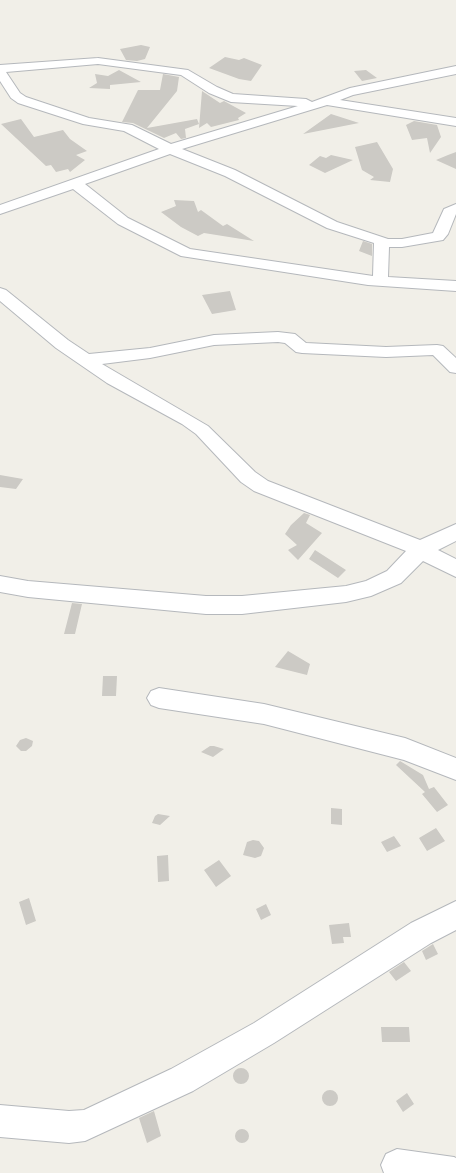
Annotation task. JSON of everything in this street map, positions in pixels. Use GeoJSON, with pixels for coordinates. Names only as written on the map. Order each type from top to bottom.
{"type":"FeatureCollection","features":[{"type":"Feature","properties":{"kind":"street"},"geometry":{"type":"LineString","coordinates":[[456,122],[323,103],[231,98],[213,90],[184,72],[98,61],[0,70],[16,96],[22,100],[87,121],[127,128],[170,149],[230,173],[332,225],[382,241],[383,243],[402,243],[438,237],[441,234],[449,212],[456,208]]}},
{"type":"Feature","properties":{"kind":"street"},"geometry":{"type":"LineString","coordinates":[[0,210],[170,149],[323,103],[366,88],[456,70]]}},
{"type":"Feature","properties":{"kind":"street"},"geometry":{"type":"LineString","coordinates":[[76,184],[123,222],[186,253],[380,281],[456,286]]}},
{"type":"Feature","properties":{"kind":"street"},"geometry":{"type":"LineString","coordinates":[[380,281],[383,243]]}},
{"type":"Feature","properties":{"kind":"street"},"geometry":{"type":"LineString","coordinates":[[0,293],[23,313],[113,379],[188,420],[202,430],[248,477],[260,486],[421,548],[456,569]]}},
{"type":"Feature","properties":{"kind":"street"},"geometry":{"type":"LineString","coordinates":[[86,360],[150,353],[214,340],[278,337],[289,338],[302,348],[386,352],[437,350],[456,368]]}},
{"type":"Feature","properties":{"kind":"street"},"geometry":{"type":"LineString","coordinates":[[381,532],[453,533]]}},
{"type":"Feature","properties":{"kind":"street"},"geometry":{"type":"LineString","coordinates":[[0,584],[38,590],[206,605],[242,605],[346,594],[371,588],[394,577],[421,548],[453,533]]}},
{"type":"Feature","properties":{"kind":"street"},"geometry":{"type":"LineString","coordinates":[[159,698],[264,714],[405,749],[456,769]]}},
{"type":"Feature","properties":{"kind":"street"},"geometry":{"type":"LineString","coordinates":[[0,1122],[69,1127],[85,1125],[182,1080],[264,1033],[421,933],[456,915]]}},
{"type":"Feature","properties":{"kind":"street"},"geometry":{"type":"LineString","coordinates":[[397,1165],[454,1173]]}},
{"type":"Feature","properties":{"kind":"building"},"geometry":{"type":"Polygon","coordinates":[[[141,45],[150,47],[145,59],[137,61],[126,60],[120,49],[141,45]]]}},
{"type":"Feature","properties":{"kind":"building"},"geometry":{"type":"Polygon","coordinates":[[[225,57],[239,60],[244,58],[262,65],[251,81],[239,79],[209,68],[225,57]]]}},
{"type":"Feature","properties":{"kind":"building"},"geometry":{"type":"Polygon","coordinates":[[[119,70],[141,82],[110,85],[110,89],[89,88],[97,83],[95,74],[108,76],[119,70]]]}},
{"type":"Feature","properties":{"kind":"building"},"geometry":{"type":"Polygon","coordinates":[[[366,70],[377,78],[362,81],[354,71],[366,70]]]}},
{"type":"Feature","properties":{"kind":"building"},"geometry":{"type":"Polygon","coordinates":[[[163,74],[179,77],[177,91],[147,128],[197,119],[199,124],[185,129],[186,138],[181,139],[176,133],[164,138],[133,123],[122,122],[138,90],[160,90],[163,74]]]}},
{"type":"Feature","properties":{"kind":"building"},"geometry":{"type":"Polygon","coordinates":[[[202,91],[220,103],[224,101],[246,113],[238,118],[239,120],[211,127],[207,123],[199,128],[202,91]]]}},
{"type":"Feature","properties":{"kind":"building"},"geometry":{"type":"Polygon","coordinates":[[[331,114],[359,123],[303,134],[331,114]]]}},
{"type":"Feature","properties":{"kind":"building"},"geometry":{"type":"Polygon","coordinates":[[[21,119],[34,137],[63,130],[70,139],[87,151],[76,155],[85,160],[70,172],[68,169],[56,172],[51,165],[46,166],[1,124],[21,119]]]}},
{"type":"Feature","properties":{"kind":"building"},"geometry":{"type":"Polygon","coordinates":[[[414,121],[437,125],[441,137],[430,153],[427,138],[412,140],[406,125],[414,121]]]}},
{"type":"Feature","properties":{"kind":"building"},"geometry":{"type":"Polygon","coordinates":[[[377,142],[393,169],[390,182],[370,180],[374,177],[362,170],[355,147],[377,142]]]}},
{"type":"Feature","properties":{"kind":"building"},"geometry":{"type":"Polygon","coordinates":[[[456,152],[456,169],[436,160],[448,155],[456,152]]]}},
{"type":"Feature","properties":{"kind":"building"},"geometry":{"type":"Polygon","coordinates":[[[331,155],[353,160],[325,173],[309,165],[320,156],[326,158],[331,155]]]}},
{"type":"Feature","properties":{"kind":"building"},"geometry":{"type":"Polygon","coordinates":[[[174,200],[194,201],[198,212],[201,210],[223,226],[227,224],[254,241],[204,233],[198,236],[181,227],[161,212],[176,206],[174,200]]]}},
{"type":"Feature","properties":{"kind":"building"},"geometry":{"type":"Polygon","coordinates":[[[363,241],[372,244],[372,256],[359,251],[363,241]]]}},
{"type":"Feature","properties":{"kind":"building"},"geometry":{"type":"Polygon","coordinates":[[[230,291],[236,310],[212,314],[202,295],[230,291]]]}},
{"type":"Feature","properties":{"kind":"building"},"geometry":{"type":"Polygon","coordinates":[[[0,475],[23,479],[16,489],[0,487],[0,475]]]}},
{"type":"Feature","properties":{"kind":"building"},"geometry":{"type":"Polygon","coordinates":[[[304,513],[310,515],[306,523],[322,533],[298,560],[288,550],[297,545],[285,534],[291,525],[304,513]]]}},
{"type":"Feature","properties":{"kind":"building"},"geometry":{"type":"Polygon","coordinates":[[[315,550],[346,570],[338,578],[309,559],[315,550]]]}},
{"type":"Feature","properties":{"kind":"building"},"geometry":{"type":"Polygon","coordinates":[[[72,603],[82,604],[75,634],[64,634],[72,603]]]}},
{"type":"Feature","properties":{"kind":"building"},"geometry":{"type":"Polygon","coordinates":[[[288,651],[310,664],[307,675],[275,667],[288,651]]]}},
{"type":"Feature","properties":{"kind":"building"},"geometry":{"type":"Polygon","coordinates":[[[103,676],[117,676],[116,696],[102,696],[103,676]]]}},
{"type":"Feature","properties":{"kind":"building"},"geometry":{"type":"Polygon","coordinates":[[[26,738],[33,741],[32,746],[26,751],[21,751],[16,746],[20,740],[26,738]]]}},
{"type":"Feature","properties":{"kind":"building"},"geometry":{"type":"Polygon","coordinates":[[[210,746],[224,749],[213,757],[201,752],[210,746]]]}},
{"type":"Feature","properties":{"kind":"building"},"geometry":{"type":"Polygon","coordinates":[[[400,761],[423,775],[429,789],[434,787],[448,805],[437,812],[422,794],[425,792],[396,765],[400,761]]]}},
{"type":"Feature","properties":{"kind":"building"},"geometry":{"type":"Polygon","coordinates":[[[331,808],[342,809],[342,825],[331,824],[331,808]]]}},
{"type":"Feature","properties":{"kind":"building"},"geometry":{"type":"Polygon","coordinates":[[[158,814],[170,816],[160,825],[152,823],[158,814]]]}},
{"type":"Feature","properties":{"kind":"building"},"geometry":{"type":"Polygon","coordinates":[[[436,828],[445,841],[427,851],[419,838],[436,828]]]}},
{"type":"Feature","properties":{"kind":"building"},"geometry":{"type":"Polygon","coordinates":[[[394,836],[401,846],[387,852],[381,842],[394,836]]]}},
{"type":"Feature","properties":{"kind":"building"},"geometry":{"type":"Polygon","coordinates":[[[259,841],[264,848],[261,856],[255,858],[243,855],[247,842],[259,841]]]}},
{"type":"Feature","properties":{"kind":"building"},"geometry":{"type":"Polygon","coordinates":[[[168,855],[169,881],[158,882],[157,856],[168,855]]]}},
{"type":"Feature","properties":{"kind":"building"},"geometry":{"type":"Polygon","coordinates":[[[219,860],[231,876],[216,887],[204,870],[219,860]]]}},
{"type":"Feature","properties":{"kind":"building"},"geometry":{"type":"Polygon","coordinates":[[[29,898],[36,921],[26,925],[19,902],[29,898]]]}},
{"type":"Feature","properties":{"kind":"building"},"geometry":{"type":"Polygon","coordinates":[[[266,904],[271,915],[261,920],[256,909],[266,904]]]}},
{"type":"Feature","properties":{"kind":"building"},"geometry":{"type":"Polygon","coordinates":[[[349,923],[351,937],[343,937],[344,943],[332,944],[329,925],[349,923]]]}},
{"type":"Feature","properties":{"kind":"building"},"geometry":{"type":"Polygon","coordinates":[[[433,944],[438,954],[426,960],[422,951],[433,944]]]}},
{"type":"Feature","properties":{"kind":"building"},"geometry":{"type":"Polygon","coordinates":[[[404,962],[411,971],[396,981],[389,972],[404,962]]]}},
{"type":"Feature","properties":{"kind":"building"},"geometry":{"type":"Polygon","coordinates":[[[381,1027],[409,1027],[410,1042],[382,1042],[381,1027]]]}},
{"type":"Feature","properties":{"kind":"building"},"geometry":{"type":"Polygon","coordinates":[[[241,1068],[249,1076],[241,1084],[233,1076],[241,1068]]]}},
{"type":"Feature","properties":{"kind":"building"},"geometry":{"type":"Polygon","coordinates":[[[330,1090],[336,1092],[338,1098],[336,1104],[330,1106],[324,1104],[322,1098],[324,1092],[330,1090]]]}},
{"type":"Feature","properties":{"kind":"building"},"geometry":{"type":"Polygon","coordinates":[[[407,1093],[414,1104],[403,1112],[396,1101],[407,1093]]]}},
{"type":"Feature","properties":{"kind":"building"},"geometry":{"type":"Polygon","coordinates":[[[154,1111],[161,1136],[147,1143],[139,1118],[154,1111]]]}},
{"type":"Feature","properties":{"kind":"building"},"geometry":{"type":"Polygon","coordinates":[[[242,1129],[247,1131],[249,1136],[247,1141],[242,1143],[237,1141],[235,1136],[237,1131],[242,1129]]]}}]}
